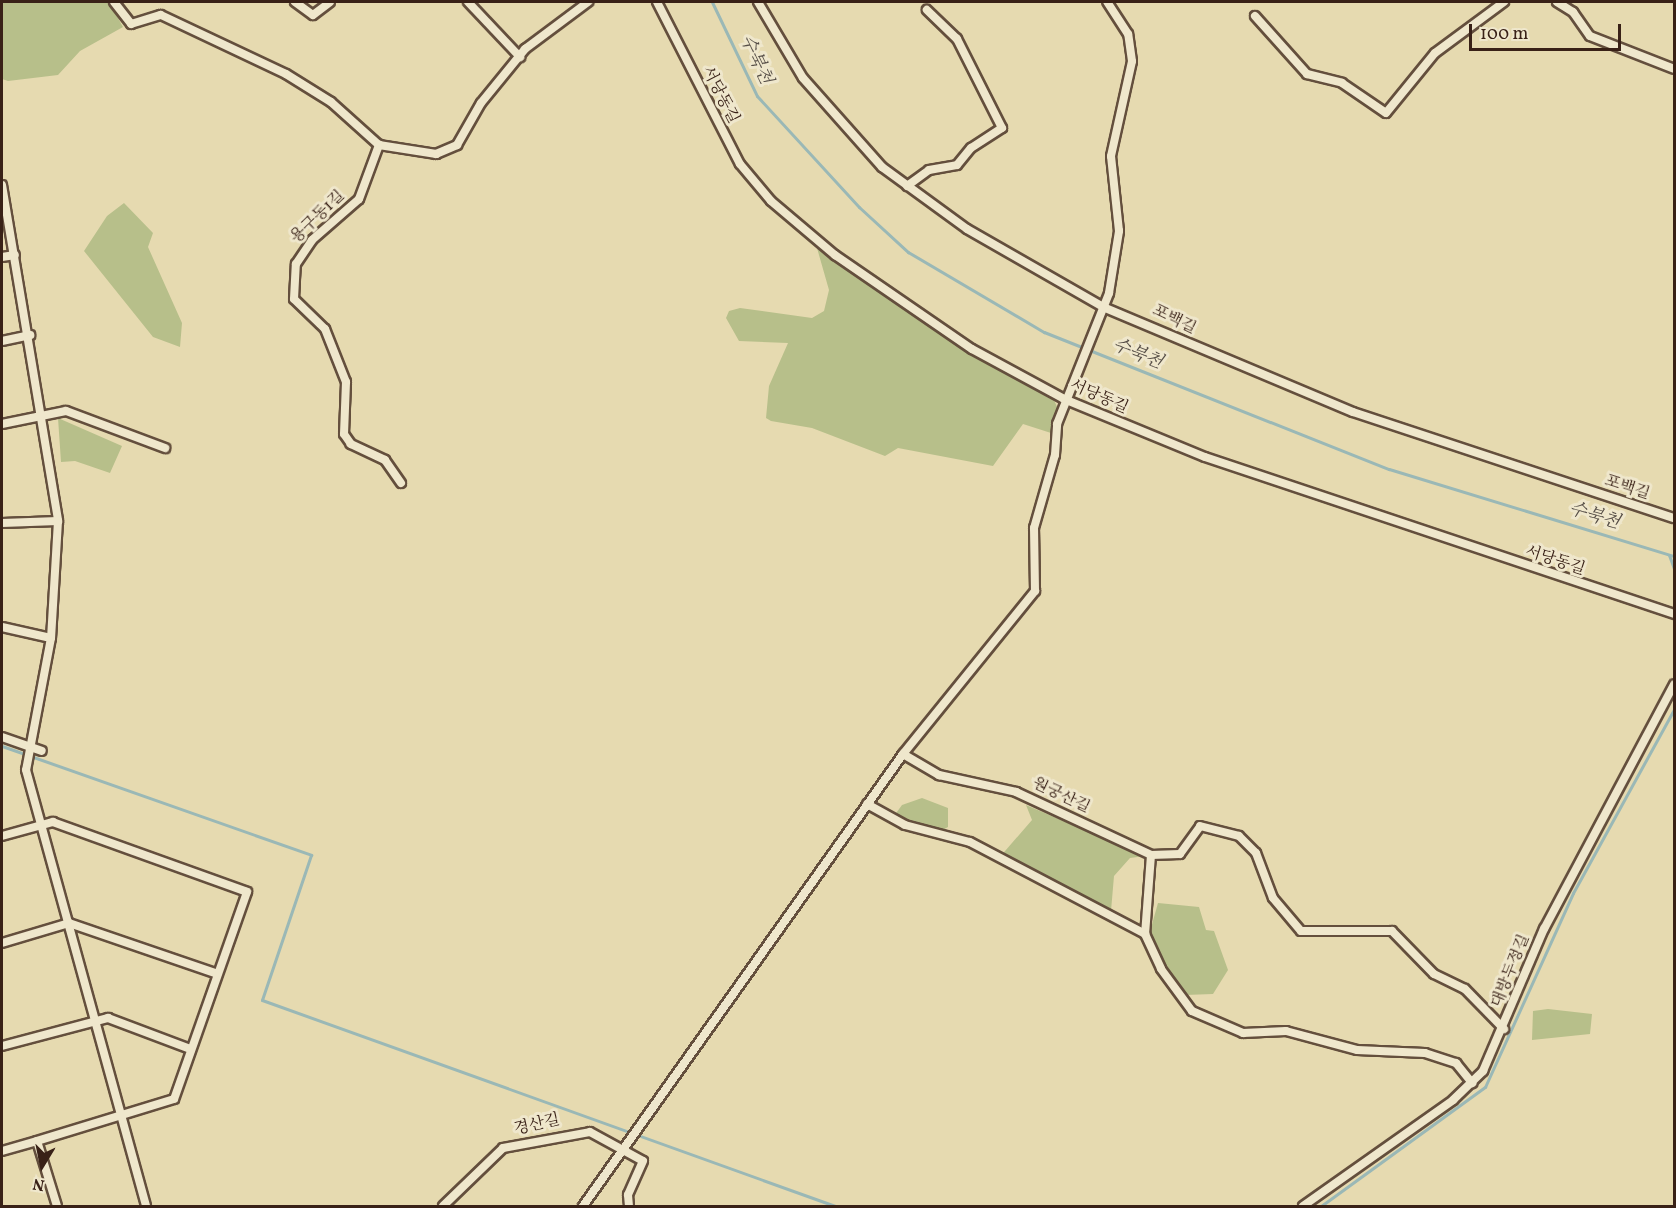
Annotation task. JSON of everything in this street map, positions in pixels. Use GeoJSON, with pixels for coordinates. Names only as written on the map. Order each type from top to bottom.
{"type":"FeatureCollection","features":[{"type":"Feature","properties":{"kind":"street"},"geometry":{"type":"LineString","coordinates":[[114,2],[131,24],[161,15],[286,74],[330,102],[379,145],[447,151],[520,57],[588,2]]}},
{"type":"Feature","properties":{"kind":"street"},"geometry":{"type":"LineString","coordinates":[[295,2],[313,15],[330,2]]}},
{"type":"Feature","properties":{"kind":"street"},"geometry":{"type":"LineString","coordinates":[[468,2],[520,57]]}},
{"type":"Feature","properties":{"kind":"street","name":"서당동길"},"geometry":{"type":"LineString","coordinates":[[657,2],[740,164],[771,201],[917,313],[1064,395],[1205,457],[1398,525],[1674,614]]}},
{"type":"Feature","properties":{"kind":"street","name":"포백길"},"geometry":{"type":"LineString","coordinates":[[760,2],[829,110],[907,186],[967,229],[1102,310],[1360,415],[1674,518]]}},
{"type":"Feature","properties":{"kind":"street"},"geometry":{"type":"LineString","coordinates":[[583,1206],[903,754],[1035,591],[1034,528],[1055,455],[1064,395],[1102,310],[1120,221],[1111,156],[1132,61],[1128,34],[1107,2]]}},
{"type":"Feature","properties":{"kind":"street"},"geometry":{"type":"LineString","coordinates":[[1255,16],[1307,74],[1338,81],[1386,113],[1435,53],[1504,2]]}},
{"type":"Feature","properties":{"kind":"street"},"geometry":{"type":"LineString","coordinates":[[1557,2],[1573,12],[1590,36],[1674,69]]}},
{"type":"Feature","properties":{"kind":"street"},"geometry":{"type":"LineString","coordinates":[[907,186],[929,170],[957,165],[971,148],[1002,128],[957,39],[927,10]]}},
{"type":"Feature","properties":{"kind":"street","name":"용구동1길"},"geometry":{"type":"LineString","coordinates":[[379,145],[359,199],[301,252],[291,282],[294,299],[325,329],[340,362],[346,382],[344,434],[351,444],[385,460],[401,483]]}},
{"type":"Feature","properties":{"kind":"street"},"geometry":{"type":"LineString","coordinates":[[2,185],[45,415],[58,521],[51,638],[27,745],[26,770],[146,1206]]}},
{"type":"Feature","properties":{"kind":"street"},"geometry":{"type":"LineString","coordinates":[[2,257],[15,255]]}},
{"type":"Feature","properties":{"kind":"street"},"geometry":{"type":"LineString","coordinates":[[2,341],[30,335]]}},
{"type":"Feature","properties":{"kind":"street"},"geometry":{"type":"LineString","coordinates":[[2,424],[66,411],[165,448]]}},
{"type":"Feature","properties":{"kind":"street"},"geometry":{"type":"LineString","coordinates":[[2,523],[58,521]]}},
{"type":"Feature","properties":{"kind":"street"},"geometry":{"type":"LineString","coordinates":[[2,627],[51,638]]}},
{"type":"Feature","properties":{"kind":"street","name":"대방두정길"},"geometry":{"type":"LineString","coordinates":[[1303,1206],[1472,1083],[1495,1053],[1549,919],[1674,684]]}},
{"type":"Feature","properties":{"kind":"street"},"geometry":{"type":"LineString","coordinates":[[2,737],[42,751]]}},
{"type":"Feature","properties":{"kind":"street","name":"원궁산길"},"geometry":{"type":"LineString","coordinates":[[903,754],[939,775],[1016,792],[1151,855],[1180,854],[1200,826],[1239,836],[1256,853],[1273,898],[1301,931],[1392,932],[1434,974],[1465,989],[1504,1029]]}},
{"type":"Feature","properties":{"kind":"street"},"geometry":{"type":"LineString","coordinates":[[867,804],[905,825],[970,842],[1145,934]]}},
{"type":"Feature","properties":{"kind":"street"},"geometry":{"type":"LineString","coordinates":[[2,836],[53,822],[247,892],[174,1099],[2,1151]]}},
{"type":"Feature","properties":{"kind":"street"},"geometry":{"type":"LineString","coordinates":[[1151,855],[1145,934],[1179,998],[1214,1022],[1243,1033],[1286,1031],[1366,1052],[1425,1053],[1456,1063],[1472,1083]]}},
{"type":"Feature","properties":{"kind":"street"},"geometry":{"type":"LineString","coordinates":[[2,943],[69,923],[218,974]]}},
{"type":"Feature","properties":{"kind":"street"},"geometry":{"type":"LineString","coordinates":[[2,1046],[108,1018],[190,1049]]}},
{"type":"Feature","properties":{"kind":"street","name":"경산길"},"geometry":{"type":"LineString","coordinates":[[443,1206],[503,1148],[590,1132],[643,1161],[628,1195],[629,1206]]}},
{"type":"Feature","properties":{"kind":"street"},"geometry":{"type":"LineString","coordinates":[[37,1141],[57,1206]]}},
{"type":"Feature","properties":{"kind":"green space"},"geometry":{"type":"Polygon","coordinates":[[[2,2],[109,2],[123,27],[80,51],[58,75],[8,81],[2,79],[2,2]]]}},
{"type":"Feature","properties":{"kind":"green space"},"geometry":{"type":"Polygon","coordinates":[[[124,203],[153,233],[148,247],[182,323],[180,347],[153,337],[84,251],[107,216],[124,203]]]}},
{"type":"Feature","properties":{"kind":"green space"},"geometry":{"type":"Polygon","coordinates":[[[817,248],[976,357],[1054,400],[1058,409],[1051,433],[1023,424],[993,466],[898,448],[885,456],[812,428],[771,421],[766,418],[769,386],[788,343],[739,341],[726,318],[729,311],[740,308],[812,318],[824,311],[829,290],[817,248]]]}},
{"type":"Feature","properties":{"kind":"green space"},"geometry":{"type":"Polygon","coordinates":[[[58,418],[122,446],[110,473],[75,461],[61,462],[58,418]]]}},
{"type":"Feature","properties":{"kind":"green space"},"geometry":{"type":"Polygon","coordinates":[[[922,798],[948,808],[948,827],[939,832],[923,829],[894,816],[902,805],[922,798]]]}},
{"type":"Feature","properties":{"kind":"green space"},"geometry":{"type":"Polygon","coordinates":[[[1026,805],[1145,856],[1130,858],[1114,876],[1111,911],[999,858],[1032,820],[1026,805]]]}},
{"type":"Feature","properties":{"kind":"green space"},"geometry":{"type":"Polygon","coordinates":[[[1158,903],[1199,907],[1206,930],[1214,931],[1228,970],[1213,994],[1185,995],[1173,983],[1149,935],[1158,903]]]}},
{"type":"Feature","properties":{"kind":"green space"},"geometry":{"type":"Polygon","coordinates":[[[1548,1009],[1592,1014],[1590,1034],[1532,1040],[1533,1011],[1548,1009]]]}},
{"type":"Feature","properties":{"kind":"waterway","name":"수북천"},"geometry":{"type":"LineString","coordinates":[[712,2],[757,96],[859,207],[908,252],[1044,332],[1389,469],[1674,556]]}},
{"type":"Feature","properties":{"kind":"waterway"},"geometry":{"type":"LineString","coordinates":[[1669,555],[1674,569]]}},
{"type":"Feature","properties":{"kind":"waterway"},"geometry":{"type":"LineString","coordinates":[[1321,1206],[1485,1087],[1573,893],[1674,709]]}},
{"type":"Feature","properties":{"kind":"waterway"},"geometry":{"type":"LineString","coordinates":[[2,746],[311,855],[262,1000],[835,1206]]}}]}
